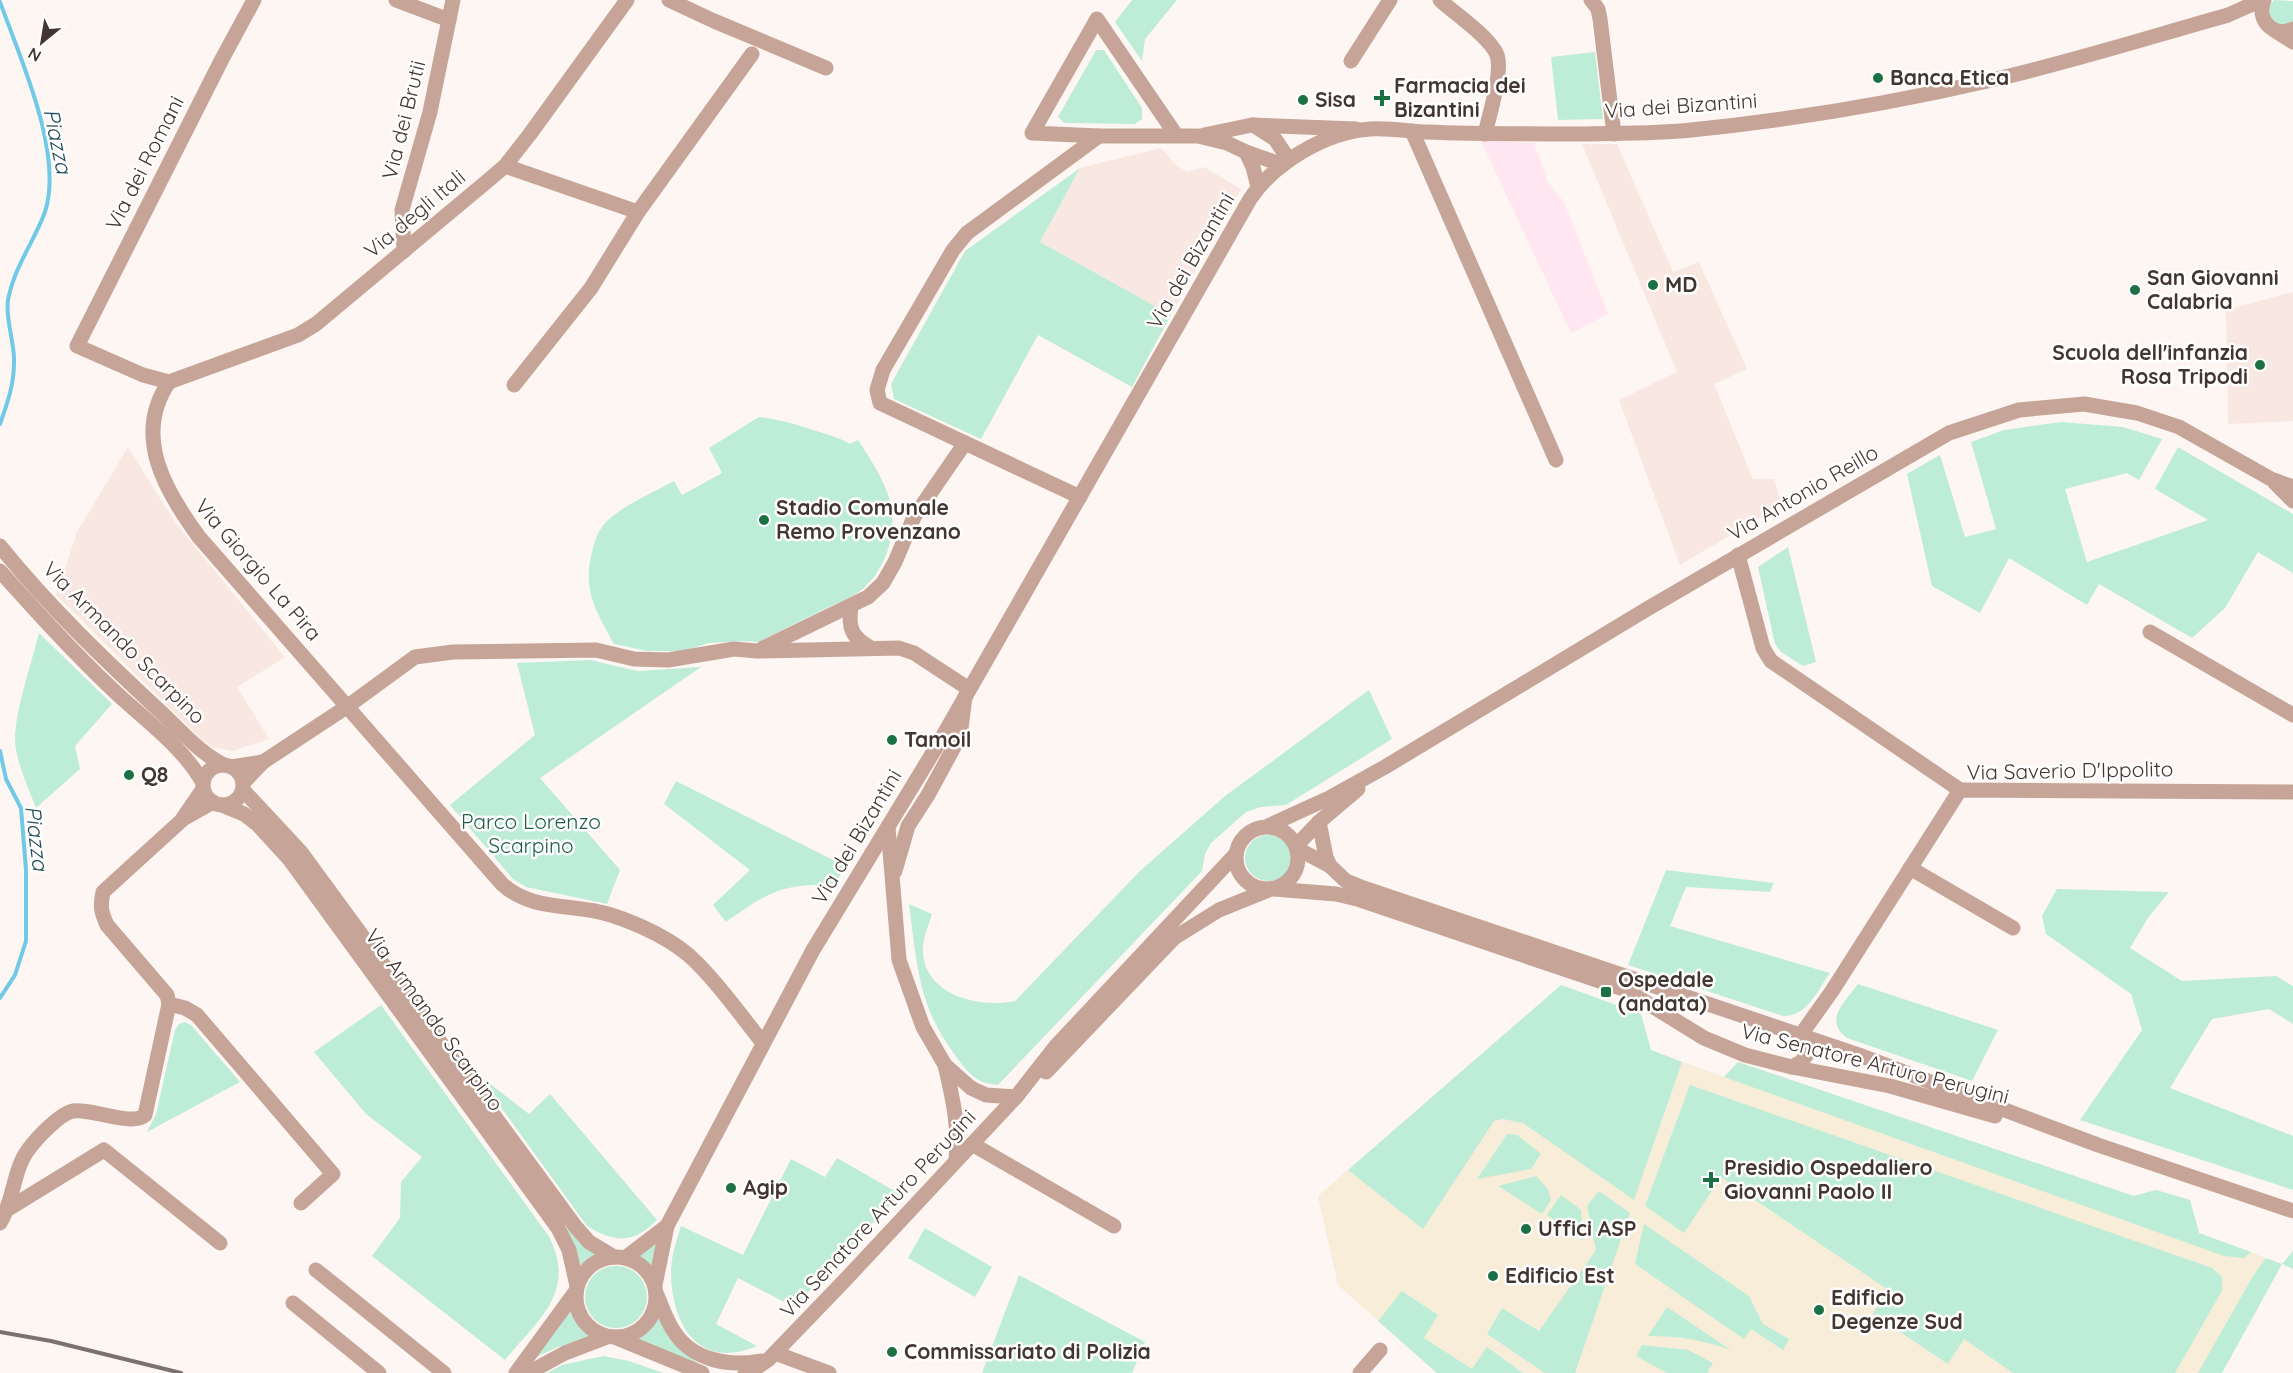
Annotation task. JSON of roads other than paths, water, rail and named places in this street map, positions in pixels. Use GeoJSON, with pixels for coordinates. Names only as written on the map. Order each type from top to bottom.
{"type":"FeatureCollection","features":[{"type":"Feature","properties":{"kind":"street","name":"Via dei Romani"},"geometry":{"type":"LineString","coordinates":[[169,382],[143,375],[76,346],[254,0]]}},
{"type":"Feature","properties":{"kind":"street"},"geometry":{"type":"LineString","coordinates":[[396,0],[449,20]]}},
{"type":"Feature","properties":{"kind":"street","name":"Via dei Brutii"},"geometry":{"type":"LineString","coordinates":[[404,250],[402,210],[430,112],[453,0]]}},
{"type":"Feature","properties":{"kind":"street","name":"Via degli Itali"},"geometry":{"type":"LineString","coordinates":[[169,382],[298,335],[316,324],[505,166],[531,134],[627,0]]}},
{"type":"Feature","properties":{"kind":"street"},"geometry":{"type":"LineString","coordinates":[[669,0],[826,68]]}},
{"type":"Feature","properties":{"kind":"street"},"geometry":{"type":"LineString","coordinates":[[1352,61],[1390,0]]}},
{"type":"Feature","properties":{"kind":"street"},"geometry":{"type":"LineString","coordinates":[[1440,0],[1491,45],[1498,57],[1498,71],[1485,134]]}},
{"type":"Feature","properties":{"kind":"street"},"geometry":{"type":"LineString","coordinates":[[1592,0],[1598,9],[1600,19],[1614,134]]}},
{"type":"Feature","properties":{"kind":"street"},"geometry":{"type":"LineString","coordinates":[[2263,0],[2261,13],[2271,28],[2293,42]]}},
{"type":"Feature","properties":{"kind":"street","name":"Via dei Bizantini"},"geometry":{"type":"LineString","coordinates":[[656,1290],[667,1226],[813,950],[967,693],[1258,187],[1286,163],[1305,150],[1329,139],[1369,129],[1485,134],[1614,134],[1688,131],[1889,101],[1994,80],[2228,15],[2263,0]]}},
{"type":"Feature","properties":{"kind":"street","name":"Via dei Bizantini"},"geometry":{"type":"LineString","coordinates":[[2228,15],[2246,18],[2271,28]]}},
{"type":"Feature","properties":{"kind":"street"},"geometry":{"type":"LineString","coordinates":[[1176,135],[1097,20],[1032,133],[1198,136],[1227,143],[1246,152],[1286,163]]}},
{"type":"Feature","properties":{"kind":"street"},"geometry":{"type":"LineString","coordinates":[[2271,28],[2281,32],[2293,29]]}},
{"type":"Feature","properties":{"kind":"street"},"geometry":{"type":"LineString","coordinates":[[514,385],[591,288],[639,212],[752,54]]}},
{"type":"Feature","properties":{"kind":"street"},"geometry":{"type":"LineString","coordinates":[[1198,136],[1252,125],[1369,129]]}},
{"type":"Feature","properties":{"kind":"street"},"geometry":{"type":"LineString","coordinates":[[1252,125],[1275,139],[1286,163]]}},
{"type":"Feature","properties":{"kind":"street"},"geometry":{"type":"LineString","coordinates":[[1412,131],[1556,460]]}},
{"type":"Feature","properties":{"kind":"street"},"geometry":{"type":"LineString","coordinates":[[1080,497],[880,403],[878,390],[884,370],[953,250],[967,233],[1099,136]]}},
{"type":"Feature","properties":{"kind":"street"},"geometry":{"type":"LineString","coordinates":[[1246,152],[1258,187]]}},
{"type":"Feature","properties":{"kind":"street"},"geometry":{"type":"LineString","coordinates":[[505,166],[639,212]]}},
{"type":"Feature","properties":{"kind":"street","name":"Via Giorgio La Pira"},"geometry":{"type":"LineString","coordinates":[[169,382],[160,396],[154,417],[153,445],[160,475],[175,504],[199,537],[513,894],[523,900],[594,910],[612,915],[639,926],[682,950],[696,962],[763,1043]]}},
{"type":"Feature","properties":{"kind":"street","name":"Via Antonio Reillo"},"geometry":{"type":"LineString","coordinates":[[1268,826],[1329,798],[1385,766],[1738,555],[1949,433],[2019,410],[2084,404],[2137,413],[2188,431],[2271,479],[2293,487]]}},
{"type":"Feature","properties":{"kind":"street"},"geometry":{"type":"LineString","coordinates":[[757,651],[868,597],[882,583],[895,562],[914,517],[965,443]]}},
{"type":"Feature","properties":{"kind":"street","name":"Via Antonio Reillo"},"geometry":{"type":"LineString","coordinates":[[2271,479],[2293,501]]}},
{"type":"Feature","properties":{"kind":"street","name":"Via Armando Scarpino"},"geometry":{"type":"LineString","coordinates":[[0,546],[62,615],[121,675],[205,753],[228,766]]}},
{"type":"Feature","properties":{"kind":"street"},"geometry":{"type":"LineString","coordinates":[[1738,555],[1763,648],[1771,661],[1960,790]]}},
{"type":"Feature","properties":{"kind":"street","name":"Via Armando Scarpino"},"geometry":{"type":"LineString","coordinates":[[0,571],[72,649],[190,763],[203,786]]}},
{"type":"Feature","properties":{"kind":"street"},"geometry":{"type":"LineString","coordinates":[[851,606],[849,621],[852,633],[859,641],[871,648]]}},
{"type":"Feature","properties":{"kind":"street"},"geometry":{"type":"LineString","coordinates":[[2150,632],[2293,715]]}},
{"type":"Feature","properties":{"kind":"street"},"geometry":{"type":"LineString","coordinates":[[181,820],[218,804],[233,803],[243,786],[263,762],[348,706],[415,657],[453,652],[596,650],[634,659],[669,660],[734,649],[757,651],[899,648],[914,653],[967,693],[960,736],[928,795],[908,826],[892,879]]}},
{"type":"Feature","properties":{"kind":"street"},"geometry":{"type":"LineString","coordinates":[[0,1223],[8,1209],[26,1152],[62,1116],[81,1111],[135,1119],[145,1115],[169,1004],[167,995],[107,925],[100,911],[104,892],[181,820],[203,786],[208,771],[218,765],[263,762]]}},
{"type":"Feature","properties":{"kind":"street"},"geometry":{"type":"LineString","coordinates":[[228,766],[238,771],[243,786]]}},
{"type":"Feature","properties":{"kind":"street","name":"Via Antonio Reillo"},"geometry":{"type":"LineString","coordinates":[[1297,848],[1319,822],[1385,766]]}},
{"type":"Feature","properties":{"kind":"street"},"geometry":{"type":"LineString","coordinates":[[203,786],[210,800],[218,804]]}},
{"type":"Feature","properties":{"kind":"street","name":"Via Armando Scarpino"},"geometry":{"type":"LineString","coordinates":[[243,786],[308,861],[575,1226],[589,1242],[619,1257]]}},
{"type":"Feature","properties":{"kind":"street","name":"Via Saverio D'Ippolito"},"geometry":{"type":"LineString","coordinates":[[1802,1036],[1960,790],[2293,792]]}},
{"type":"Feature","properties":{"kind":"street","name":"Via Armando Scarpino"},"geometry":{"type":"LineString","coordinates":[[218,804],[244,814],[257,824],[290,860],[332,916],[558,1228],[569,1250],[576,1289]]}},
{"type":"Feature","properties":{"kind":"street"},"geometry":{"type":"LineString","coordinates":[[908,826],[891,822],[892,879],[899,960],[923,1027],[945,1065],[957,1116],[956,1161]]}},
{"type":"Feature","properties":{"kind":"street"},"geometry":{"type":"LineString","coordinates":[[1319,822],[1330,866]]}},
{"type":"Feature","properties":{"kind":"street"},"geometry":{"type":"LineString","coordinates":[[1268,826],[1285,832],[1297,848],[1298,866],[1294,874],[1289,881],[1272,889],[1253,886],[1239,873],[1236,855],[1243,837],[1250,831],[1268,826]]}},
{"type":"Feature","properties":{"kind":"street","name":"Via Senatore Arturo Perugini"},"geometry":{"type":"LineString","coordinates":[[1297,848],[1330,866],[1346,880],[1361,887],[1802,1036],[2098,1145],[2293,1211]]}},
{"type":"Feature","properties":{"kind":"street","name":"Via Senatore Arturo Perugini"},"geometry":{"type":"LineString","coordinates":[[745,1373],[772,1356],[846,1280],[1016,1097],[1056,1046],[1236,855]]}},
{"type":"Feature","properties":{"kind":"street"},"geometry":{"type":"LineString","coordinates":[[867,859],[880,858],[885,861],[892,879]]}},
{"type":"Feature","properties":{"kind":"street"},"geometry":{"type":"LineString","coordinates":[[1910,868],[2013,928]]}},
{"type":"Feature","properties":{"kind":"street","name":"Via Senatore Arturo Perugini"},"geometry":{"type":"LineString","coordinates":[[1016,1097],[1050,1069],[1174,938],[1219,910],[1272,889],[1336,894],[1588,977],[1635,994],[1690,1029],[1735,1052],[1792,1067],[1890,1086],[2098,1145]]}},
{"type":"Feature","properties":{"kind":"street"},"geometry":{"type":"LineString","coordinates":[[169,1004],[185,1008],[197,1015],[333,1174],[301,1203]]}},
{"type":"Feature","properties":{"kind":"street"},"geometry":{"type":"LineString","coordinates":[[1690,1029],[1685,1012],[1694,1006],[1708,1006]]}},
{"type":"Feature","properties":{"kind":"street"},"geometry":{"type":"LineString","coordinates":[[1792,1067],[1801,1062],[1809,1052],[1802,1036]]}},
{"type":"Feature","properties":{"kind":"street"},"geometry":{"type":"LineString","coordinates":[[945,1065],[971,1088],[986,1095],[1016,1097]]}},
{"type":"Feature","properties":{"kind":"street"},"geometry":{"type":"LineString","coordinates":[[972,1144],[1114,1227]]}},
{"type":"Feature","properties":{"kind":"street"},"geometry":{"type":"LineString","coordinates":[[8,1209],[104,1149],[220,1243]]}},
{"type":"Feature","properties":{"kind":"street","name":"Via dei Bizantini"},"geometry":{"type":"LineString","coordinates":[[619,1257],[667,1226]]}},
{"type":"Feature","properties":{"kind":"street"},"geometry":{"type":"LineString","coordinates":[[516,1373],[576,1289],[583,1274],[591,1265],[602,1259],[619,1257],[640,1265],[646,1270],[673,1331],[686,1346],[701,1356],[720,1362],[745,1363],[772,1356],[829,1373]]}},
{"type":"Feature","properties":{"kind":"street"},"geometry":{"type":"LineString","coordinates":[[316,1270],[444,1373]]}},
{"type":"Feature","properties":{"kind":"street"},"geometry":{"type":"LineString","coordinates":[[576,1289],[578,1309],[586,1325],[596,1333],[702,1373]]}},
{"type":"Feature","properties":{"kind":"street"},"geometry":{"type":"LineString","coordinates":[[528,1373],[565,1353],[612,1338],[630,1336],[641,1330],[650,1320],[655,1308],[656,1290]]}},
{"type":"Feature","properties":{"kind":"street"},"geometry":{"type":"LineString","coordinates":[[293,1303],[379,1373]]}},
{"type":"Feature","properties":{"kind":"street"},"geometry":{"type":"LineString","coordinates":[[1360,1373],[1380,1350]]}},
{"type":"Feature","properties":{"kind":"waterway","name":"Piazza"},"geometry":{"type":"LineString","coordinates":[[0,2],[37,106],[49,162],[49,188],[45,212],[19,266],[8,300],[14,371],[10,394],[0,424]]}},
{"type":"Feature","properties":{"kind":"waterway","name":"Piazza"},"geometry":{"type":"LineString","coordinates":[[0,751],[6,779],[21,808],[26,870],[26,941],[15,975],[0,998]]}},
{"type":"Feature","properties":{"kind":"railway"},"geometry":{"type":"LineString","coordinates":[[0,1332],[51,1341],[181,1373]]}},
{"type":"Feature","properties":{"kind":"place","name":"Banca Etica"},"geometry":{"type":"Point","coordinates":[1878,78]}},
{"type":"Feature","properties":{"kind":"place","name":"Farmacia dei Bizantini"},"geometry":{"type":"Point","coordinates":[1382,98]}},
{"type":"Feature","properties":{"kind":"place","name":"Sisa"},"geometry":{"type":"Point","coordinates":[1303,100]}},
{"type":"Feature","properties":{"kind":"place","name":"MD"},"geometry":{"type":"Point","coordinates":[1653,285]}},
{"type":"Feature","properties":{"kind":"place","name":"San Giovanni Calabria"},"geometry":{"type":"Point","coordinates":[2135,290]}},
{"type":"Feature","properties":{"kind":"place","name":"Scuola dell'infanzia Rosa Tripodi"},"geometry":{"type":"Point","coordinates":[2260,365]}},
{"type":"Feature","properties":{"kind":"place","name":"Stadio Comunale Remo Provenzano"},"geometry":{"type":"Point","coordinates":[764,520]}},
{"type":"Feature","properties":{"kind":"place","name":"Tamoil"},"geometry":{"type":"Point","coordinates":[892,740]}},
{"type":"Feature","properties":{"kind":"place","name":"Q8"},"geometry":{"type":"Point","coordinates":[129,775]}},
{"type":"Feature","properties":{"kind":"place","name":"Ospedale (andata)"},"geometry":{"type":"Point","coordinates":[1606,992]}},
{"type":"Feature","properties":{"kind":"place","name":"Presidio Ospedaliero Giovanni Paolo II"},"geometry":{"type":"Point","coordinates":[1711,1180]}},
{"type":"Feature","properties":{"kind":"place","name":"Agip"},"geometry":{"type":"Point","coordinates":[731,1188]}},
{"type":"Feature","properties":{"kind":"place","name":"Uffici ASP"},"geometry":{"type":"Point","coordinates":[1526,1229]}},
{"type":"Feature","properties":{"kind":"place","name":"Edificio Est"},"geometry":{"type":"Point","coordinates":[1493,1276]}},
{"type":"Feature","properties":{"kind":"place","name":"Edificio Degenze Sud"},"geometry":{"type":"Point","coordinates":[1819,1310]}},
{"type":"Feature","properties":{"kind":"place","name":"Commissariato di Polizia"},"geometry":{"type":"Point","coordinates":[892,1352]}},
{"type":"Feature","properties":{"kind":"park label","name":"Parco Lorenzo Scarpino"},"geometry":{"type":"Point","coordinates":[531,834]}}]}
